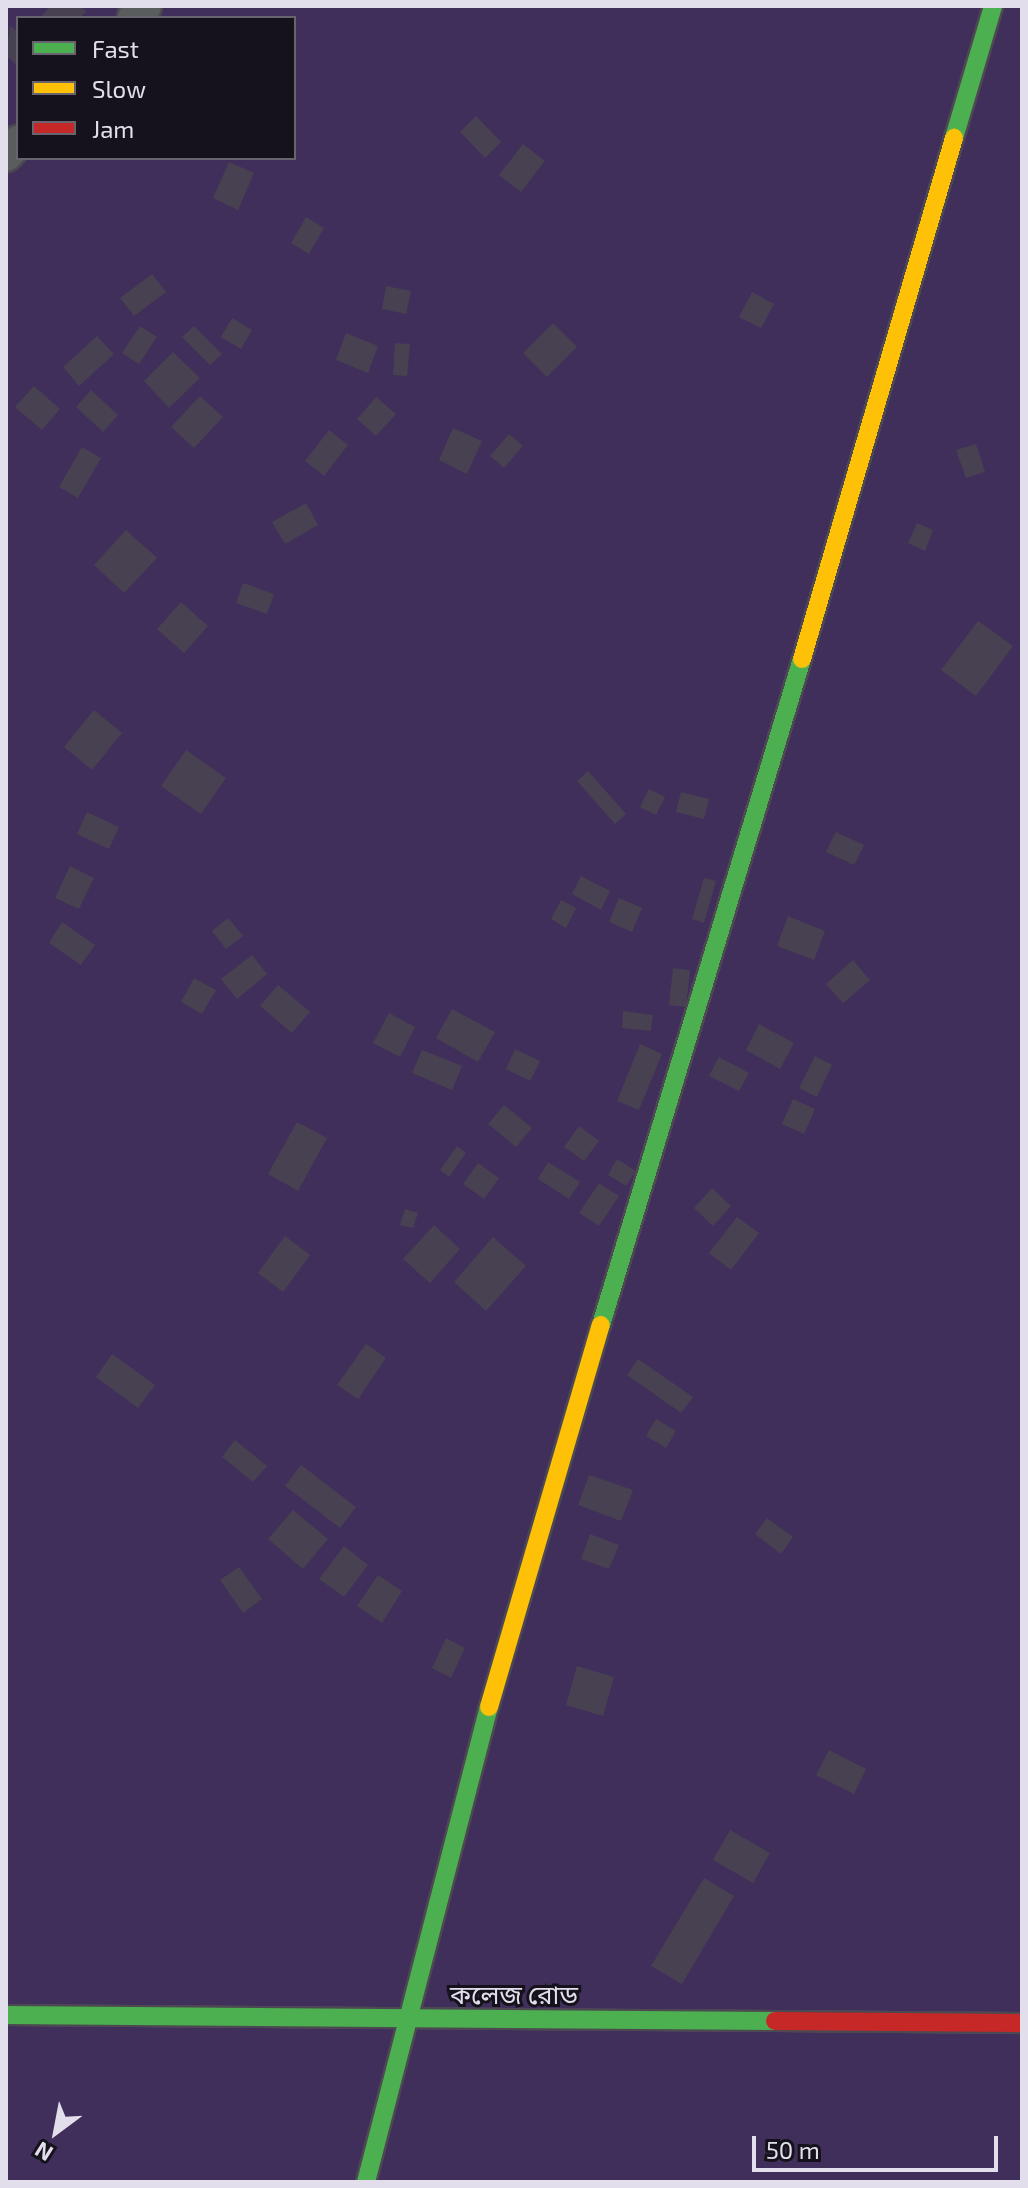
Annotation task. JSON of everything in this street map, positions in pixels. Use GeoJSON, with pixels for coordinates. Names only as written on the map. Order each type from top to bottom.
{"type":"FeatureCollection","features":[{"type":"Feature","properties":{"kind":"street"},"geometry":{"type":"LineString","coordinates":[[366,2182],[405,2019],[523,1574],[710,973],[993,6]]}},
{"type":"Feature","properties":{"kind":"street","name":"কলেজ রোড"},"geometry":{"type":"LineString","coordinates":[[6,2015],[1022,2023]]}},
{"type":"Feature","properties":{"kind":"shaded area"},"geometry":{"type":"Polygon","coordinates":[[[6,6],[1022,6],[1022,2182],[6,2182],[6,6]]]}},
{"type":"Feature","properties":{"kind":"building"},"geometry":{"type":"Polygon","coordinates":[[[50,6],[80,6],[86,11],[82,16],[42,16],[50,6]]]}},
{"type":"Feature","properties":{"kind":"building"},"geometry":{"type":"Polygon","coordinates":[[[10,26],[16,30],[16,64],[6,56],[10,26]]]}},
{"type":"Feature","properties":{"kind":"building"},"geometry":{"type":"Polygon","coordinates":[[[476,116],[501,142],[485,158],[460,132],[476,116]]]}},
{"type":"Feature","properties":{"kind":"building"},"geometry":{"type":"Polygon","coordinates":[[[523,144],[545,161],[521,192],[499,175],[523,144]]]}},
{"type":"Feature","properties":{"kind":"building"},"geometry":{"type":"Polygon","coordinates":[[[229,162],[254,173],[238,210],[213,198],[229,162]]]}},
{"type":"Feature","properties":{"kind":"building"},"geometry":{"type":"Polygon","coordinates":[[[306,217],[324,228],[309,254],[291,243],[306,217]]]}},
{"type":"Feature","properties":{"kind":"building"},"geometry":{"type":"Polygon","coordinates":[[[152,274],[166,292],[134,316],[120,298],[152,274]]]}},
{"type":"Feature","properties":{"kind":"building"},"geometry":{"type":"Polygon","coordinates":[[[386,286],[411,291],[406,314],[382,309],[386,286]]]}},
{"type":"Feature","properties":{"kind":"building"},"geometry":{"type":"Polygon","coordinates":[[[752,292],[774,304],[761,328],[739,317],[752,292]]]}},
{"type":"Feature","properties":{"kind":"building"},"geometry":{"type":"Polygon","coordinates":[[[232,318],[252,330],[241,349],[221,337],[232,318]]]}},
{"type":"Feature","properties":{"kind":"building"},"geometry":{"type":"Polygon","coordinates":[[[553,323],[577,347],[547,377],[523,353],[553,323]]]}},
{"type":"Feature","properties":{"kind":"building"},"geometry":{"type":"Polygon","coordinates":[[[140,326],[157,337],[139,364],[122,353],[140,326]]]}},
{"type":"Feature","properties":{"kind":"building"},"geometry":{"type":"Polygon","coordinates":[[[194,326],[222,354],[210,365],[182,337],[194,326]]]}},
{"type":"Feature","properties":{"kind":"building"},"geometry":{"type":"Polygon","coordinates":[[[346,333],[378,346],[368,373],[336,360],[346,333]]]}},
{"type":"Feature","properties":{"kind":"building"},"geometry":{"type":"Polygon","coordinates":[[[97,336],[114,354],[79,386],[63,367],[97,336]]]}},
{"type":"Feature","properties":{"kind":"building"},"geometry":{"type":"Polygon","coordinates":[[[395,343],[410,344],[407,376],[393,375],[395,343]]]}},
{"type":"Feature","properties":{"kind":"building"},"geometry":{"type":"Polygon","coordinates":[[[173,352],[200,378],[169,408],[144,381],[173,352]]]}},
{"type":"Feature","properties":{"kind":"building"},"geometry":{"type":"Polygon","coordinates":[[[34,386],[60,409],[42,430],[15,407],[34,386]]]}},
{"type":"Feature","properties":{"kind":"building"},"geometry":{"type":"Polygon","coordinates":[[[91,390],[118,415],[103,432],[76,407],[91,390]]]}},
{"type":"Feature","properties":{"kind":"building"},"geometry":{"type":"Polygon","coordinates":[[[200,396],[223,417],[194,448],[171,427],[200,396]]]}},
{"type":"Feature","properties":{"kind":"building"},"geometry":{"type":"Polygon","coordinates":[[[376,397],[396,414],[376,436],[357,419],[376,397]]]}},
{"type":"Feature","properties":{"kind":"building"},"geometry":{"type":"Polygon","coordinates":[[[453,428],[482,441],[467,474],[439,460],[453,428]]]}},
{"type":"Feature","properties":{"kind":"building"},"geometry":{"type":"Polygon","coordinates":[[[329,430],[348,445],[324,476],[305,461],[329,430]]]}},
{"type":"Feature","properties":{"kind":"building"},"geometry":{"type":"Polygon","coordinates":[[[509,434],[523,446],[504,468],[490,456],[509,434]]]}},
{"type":"Feature","properties":{"kind":"building"},"geometry":{"type":"Polygon","coordinates":[[[976,444],[985,472],[966,478],[956,450],[976,444]]]}},
{"type":"Feature","properties":{"kind":"building"},"geometry":{"type":"Polygon","coordinates":[[[82,447],[101,458],[78,498],[59,487],[82,447]]]}},
{"type":"Feature","properties":{"kind":"building"},"geometry":{"type":"Polygon","coordinates":[[[306,503],[318,525],[285,544],[272,522],[306,503]]]}},
{"type":"Feature","properties":{"kind":"building"},"geometry":{"type":"Polygon","coordinates":[[[917,523],[933,530],[925,551],[908,543],[917,523]]]}},
{"type":"Feature","properties":{"kind":"building"},"geometry":{"type":"Polygon","coordinates":[[[126,530],[157,558],[124,593],[94,565],[126,530]]]}},
{"type":"Feature","properties":{"kind":"building"},"geometry":{"type":"Polygon","coordinates":[[[243,583],[274,594],[267,614],[236,603],[243,583]]]}},
{"type":"Feature","properties":{"kind":"building"},"geometry":{"type":"Polygon","coordinates":[[[181,602],[208,626],[184,653],[157,629],[181,602]]]}},
{"type":"Feature","properties":{"kind":"building"},"geometry":{"type":"Polygon","coordinates":[[[978,621],[1013,646],[976,696],[941,670],[978,621]]]}},
{"type":"Feature","properties":{"kind":"building"},"geometry":{"type":"Polygon","coordinates":[[[94,710],[122,733],[92,770],[64,747],[94,710]]]}},
{"type":"Feature","properties":{"kind":"building"},"geometry":{"type":"Polygon","coordinates":[[[186,750],[226,778],[201,814],[161,786],[186,750]]]}},
{"type":"Feature","properties":{"kind":"building"},"geometry":{"type":"Polygon","coordinates":[[[588,771],[626,814],[615,824],[577,781],[588,771]]]}},
{"type":"Feature","properties":{"kind":"building"},"geometry":{"type":"Polygon","coordinates":[[[649,789],[665,797],[656,815],[640,807],[649,789]]]}},
{"type":"Feature","properties":{"kind":"building"},"geometry":{"type":"Polygon","coordinates":[[[681,792],[709,799],[704,819],[676,812],[681,792]]]}},
{"type":"Feature","properties":{"kind":"building"},"geometry":{"type":"Polygon","coordinates":[[[87,812],[119,827],[109,849],[77,834],[87,812]]]}},
{"type":"Feature","properties":{"kind":"building"},"geometry":{"type":"Polygon","coordinates":[[[836,832],[864,845],[854,865],[826,852],[836,832]]]}},
{"type":"Feature","properties":{"kind":"building"},"geometry":{"type":"Polygon","coordinates":[[[70,866],[94,878],[79,909],[55,898],[70,866]]]}},
{"type":"Feature","properties":{"kind":"building"},"geometry":{"type":"Polygon","coordinates":[[[581,876],[610,891],[601,910],[572,894],[581,876]]]}},
{"type":"Feature","properties":{"kind":"building"},"geometry":{"type":"Polygon","coordinates":[[[704,878],[716,881],[704,923],[692,919],[704,878]]]}},
{"type":"Feature","properties":{"kind":"building"},"geometry":{"type":"Polygon","coordinates":[[[619,898],[642,908],[632,932],[609,922],[619,898]]]}},
{"type":"Feature","properties":{"kind":"building"},"geometry":{"type":"Polygon","coordinates":[[[561,900],[576,908],[566,928],[551,919],[561,900]]]}},
{"type":"Feature","properties":{"kind":"building"},"geometry":{"type":"Polygon","coordinates":[[[788,916],[825,931],[814,960],[777,946],[788,916]]]}},
{"type":"Feature","properties":{"kind":"building"},"geometry":{"type":"Polygon","coordinates":[[[228,918],[243,936],[226,949],[212,931],[228,918]]]}},
{"type":"Feature","properties":{"kind":"building"},"geometry":{"type":"Polygon","coordinates":[[[62,922],[95,945],[81,965],[49,943],[62,922]]]}},
{"type":"Feature","properties":{"kind":"building"},"geometry":{"type":"Polygon","coordinates":[[[252,955],[267,974],[237,999],[221,979],[252,955]]]}},
{"type":"Feature","properties":{"kind":"building"},"geometry":{"type":"Polygon","coordinates":[[[853,960],[870,980],[843,1003],[826,984],[853,960]]]}},
{"type":"Feature","properties":{"kind":"building"},"geometry":{"type":"Polygon","coordinates":[[[673,968],[690,970],[686,1007],[669,1005],[673,968]]]}},
{"type":"Feature","properties":{"kind":"building"},"geometry":{"type":"Polygon","coordinates":[[[194,978],[216,990],[202,1014],[181,1002],[194,978]]]}},
{"type":"Feature","properties":{"kind":"building"},"geometry":{"type":"Polygon","coordinates":[[[278,985],[310,1012],[292,1033],[260,1006],[278,985]]]}},
{"type":"Feature","properties":{"kind":"building"},"geometry":{"type":"Polygon","coordinates":[[[452,1009],[495,1032],[478,1062],[436,1038],[452,1009]]]}},
{"type":"Feature","properties":{"kind":"building"},"geometry":{"type":"Polygon","coordinates":[[[623,1011],[653,1015],[651,1031],[622,1028],[623,1011]]]}},
{"type":"Feature","properties":{"kind":"building"},"geometry":{"type":"Polygon","coordinates":[[[389,1013],[415,1027],[400,1057],[373,1043],[389,1013]]]}},
{"type":"Feature","properties":{"kind":"building"},"geometry":{"type":"Polygon","coordinates":[[[759,1024],[794,1043],[780,1069],[746,1050],[759,1024]]]}},
{"type":"Feature","properties":{"kind":"building"},"geometry":{"type":"Polygon","coordinates":[[[640,1044],[662,1054],[639,1110],[617,1101],[640,1044]]]}},
{"type":"Feature","properties":{"kind":"building"},"geometry":{"type":"Polygon","coordinates":[[[515,1049],[540,1061],[530,1081],[506,1069],[515,1049]]]}},
{"type":"Feature","properties":{"kind":"building"},"geometry":{"type":"Polygon","coordinates":[[[422,1050],[462,1066],[452,1090],[412,1073],[422,1050]]]}},
{"type":"Feature","properties":{"kind":"building"},"geometry":{"type":"Polygon","coordinates":[[[815,1056],[832,1065],[817,1097],[799,1088],[815,1056]]]}},
{"type":"Feature","properties":{"kind":"building"},"geometry":{"type":"Polygon","coordinates":[[[719,1057],[749,1073],[739,1091],[709,1076],[719,1057]]]}},
{"type":"Feature","properties":{"kind":"building"},"geometry":{"type":"Polygon","coordinates":[[[793,1099],[815,1109],[804,1134],[782,1124],[793,1099]]]}},
{"type":"Feature","properties":{"kind":"building"},"geometry":{"type":"Polygon","coordinates":[[[504,1105],[532,1128],[516,1147],[488,1124],[504,1105]]]}},
{"type":"Feature","properties":{"kind":"building"},"geometry":{"type":"Polygon","coordinates":[[[297,1122],[327,1138],[298,1191],[268,1174],[297,1122]]]}},
{"type":"Feature","properties":{"kind":"building"},"geometry":{"type":"Polygon","coordinates":[[[579,1126],[599,1141],[584,1161],[564,1147],[579,1126]]]}},
{"type":"Feature","properties":{"kind":"building"},"geometry":{"type":"Polygon","coordinates":[[[457,1146],[466,1153],[449,1177],[440,1170],[457,1146]]]}},
{"type":"Feature","properties":{"kind":"building"},"geometry":{"type":"Polygon","coordinates":[[[617,1159],[636,1171],[626,1186],[608,1175],[617,1159]]]}},
{"type":"Feature","properties":{"kind":"building"},"geometry":{"type":"Polygon","coordinates":[[[548,1162],[580,1182],[569,1199],[538,1179],[548,1162]]]}},
{"type":"Feature","properties":{"kind":"building"},"geometry":{"type":"Polygon","coordinates":[[[478,1163],[499,1178],[484,1199],[463,1184],[478,1163]]]}},
{"type":"Feature","properties":{"kind":"building"},"geometry":{"type":"Polygon","coordinates":[[[599,1183],[619,1196],[599,1226],[579,1213],[599,1183]]]}},
{"type":"Feature","properties":{"kind":"building"},"geometry":{"type":"Polygon","coordinates":[[[712,1188],[731,1206],[713,1226],[694,1208],[712,1188]]]}},
{"type":"Feature","properties":{"kind":"building"},"geometry":{"type":"Polygon","coordinates":[[[405,1209],[418,1213],[413,1228],[400,1225],[405,1209]]]}},
{"type":"Feature","properties":{"kind":"building"},"geometry":{"type":"Polygon","coordinates":[[[737,1217],[759,1233],[731,1270],[709,1253],[737,1217]]]}},
{"type":"Feature","properties":{"kind":"building"},"geometry":{"type":"Polygon","coordinates":[[[434,1225],[460,1249],[430,1283],[403,1259],[434,1225]]]}},
{"type":"Feature","properties":{"kind":"building"},"geometry":{"type":"Polygon","coordinates":[[[285,1236],[310,1255],[283,1292],[258,1273],[285,1236]]]}},
{"type":"Feature","properties":{"kind":"building"},"geometry":{"type":"Polygon","coordinates":[[[493,1237],[526,1266],[486,1311],[454,1282],[493,1237]]]}},
{"type":"Feature","properties":{"kind":"building"},"geometry":{"type":"Polygon","coordinates":[[[366,1344],[386,1358],[358,1399],[337,1385],[366,1344]]]}},
{"type":"Feature","properties":{"kind":"building"},"geometry":{"type":"Polygon","coordinates":[[[112,1354],[155,1385],[138,1408],[96,1377],[112,1354]]]}},
{"type":"Feature","properties":{"kind":"building"},"geometry":{"type":"Polygon","coordinates":[[[638,1359],[693,1397],[681,1413],[627,1375],[638,1359]]]}},
{"type":"Feature","properties":{"kind":"building"},"geometry":{"type":"Polygon","coordinates":[[[656,1419],[676,1431],[666,1448],[646,1436],[656,1419]]]}},
{"type":"Feature","properties":{"kind":"building"},"geometry":{"type":"Polygon","coordinates":[[[235,1440],[267,1466],[253,1482],[222,1457],[235,1440]]]}},
{"type":"Feature","properties":{"kind":"building"},"geometry":{"type":"Polygon","coordinates":[[[301,1465],[356,1507],[340,1528],[285,1486],[301,1465]]]}},
{"type":"Feature","properties":{"kind":"building"},"geometry":{"type":"Polygon","coordinates":[[[589,1475],[633,1490],[621,1521],[578,1505],[589,1475]]]}},
{"type":"Feature","properties":{"kind":"building"},"geometry":{"type":"Polygon","coordinates":[[[293,1510],[328,1539],[303,1569],[268,1539],[293,1510]]]}},
{"type":"Feature","properties":{"kind":"building"},"geometry":{"type":"Polygon","coordinates":[[[767,1518],[793,1537],[781,1554],[755,1534],[767,1518]]]}},
{"type":"Feature","properties":{"kind":"building"},"geometry":{"type":"Polygon","coordinates":[[[590,1534],[619,1545],[609,1569],[581,1559],[590,1534]]]}},
{"type":"Feature","properties":{"kind":"building"},"geometry":{"type":"Polygon","coordinates":[[[344,1546],[368,1565],[344,1597],[319,1579],[344,1546]]]}},
{"type":"Feature","properties":{"kind":"building"},"geometry":{"type":"Polygon","coordinates":[[[239,1567],[262,1599],[243,1613],[220,1580],[239,1567]]]}},
{"type":"Feature","properties":{"kind":"building"},"geometry":{"type":"Polygon","coordinates":[[[378,1575],[402,1591],[382,1623],[357,1606],[378,1575]]]}},
{"type":"Feature","properties":{"kind":"building"},"geometry":{"type":"Polygon","coordinates":[[[446,1638],[465,1648],[451,1678],[432,1668],[446,1638]]]}},
{"type":"Feature","properties":{"kind":"building"},"geometry":{"type":"Polygon","coordinates":[[[577,1666],[614,1677],[603,1716],[566,1705],[577,1666]]]}},
{"type":"Feature","properties":{"kind":"building"},"geometry":{"type":"Polygon","coordinates":[[[829,1750],[866,1769],[854,1794],[816,1775],[829,1750]]]}},
{"type":"Feature","properties":{"kind":"building"},"geometry":{"type":"Polygon","coordinates":[[[730,1830],[770,1853],[753,1883],[713,1860],[730,1830]]]}},
{"type":"Feature","properties":{"kind":"building"},"geometry":{"type":"Polygon","coordinates":[[[704,1878],[734,1896],[682,1984],[651,1966],[704,1878]]]}},
{"type":"Feature","properties":{"kind":"traffic: fast"},"geometry":{"type":"LineString","coordinates":[[954,138],[993,6]]}},
{"type":"Feature","properties":{"kind":"traffic: fast"},"geometry":{"type":"LineString","coordinates":[[601,1325],[802,659]]}},
{"type":"Feature","properties":{"kind":"traffic: fast"},"geometry":{"type":"LineString","coordinates":[[366,2182],[489,1707]]}},
{"type":"Feature","properties":{"kind":"traffic: fast"},"geometry":{"type":"LineString","coordinates":[[6,2015],[775,2021]]}},
{"type":"Feature","properties":{"kind":"traffic: slow"},"geometry":{"type":"LineString","coordinates":[[802,659],[954,138]]}},
{"type":"Feature","properties":{"kind":"traffic: slow"},"geometry":{"type":"LineString","coordinates":[[489,1707],[601,1325]]}},
{"type":"Feature","properties":{"kind":"traffic: jam"},"geometry":{"type":"LineString","coordinates":[[775,2021],[1022,2023]]}}]}
